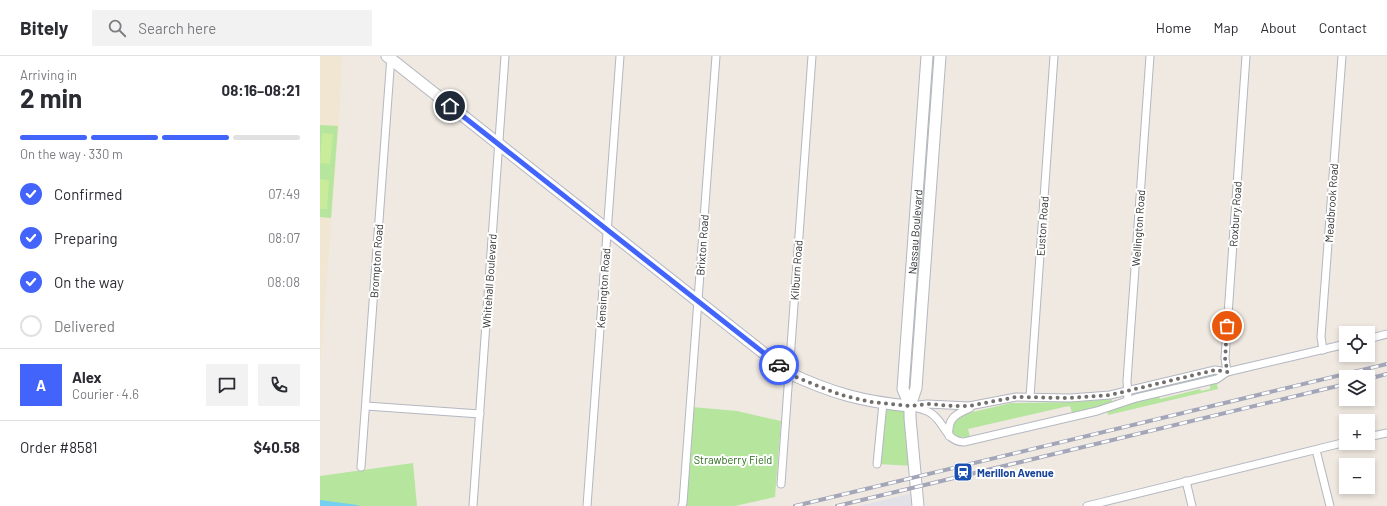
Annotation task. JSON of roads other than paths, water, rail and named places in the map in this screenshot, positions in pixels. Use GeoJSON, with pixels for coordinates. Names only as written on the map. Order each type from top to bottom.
{"type":"FeatureCollection","features":[{"type":"Feature","properties":{"kind":"main road","name":"Nassau Boulevard"},"geometry":{"type":"LineString","coordinates":[[910,406],[903,388],[927,56]]}},
{"type":"Feature","properties":{"kind":"main road","name":"Nassau Boulevard"},"geometry":{"type":"LineString","coordinates":[[918,506],[910,422],[910,406],[916,388],[940,56]]}},
{"type":"Feature","properties":{"kind":"main road"},"geometry":{"type":"LineString","coordinates":[[390,57],[789,373],[831,392],[852,398],[910,406]]}},
{"type":"Feature","properties":{"kind":"street","name":"Whitehall Boulevard"},"geometry":{"type":"LineString","coordinates":[[473,506],[505,56]]}},
{"type":"Feature","properties":{"kind":"street","name":"Kensington Road"},"geometry":{"type":"LineString","coordinates":[[587,506],[620,56]]}},
{"type":"Feature","properties":{"kind":"street","name":"Brixton Road"},"geometry":{"type":"LineString","coordinates":[[682,506],[716,56]]}},
{"type":"Feature","properties":{"kind":"street","name":"Kilburn Road"},"geometry":{"type":"LineString","coordinates":[[781,484],[812,56]]}},
{"type":"Feature","properties":{"kind":"street","name":"Euston Road"},"geometry":{"type":"LineString","coordinates":[[1030,397],[1054,56]]}},
{"type":"Feature","properties":{"kind":"street","name":"Wellington Road"},"geometry":{"type":"LineString","coordinates":[[1128,400],[1127,391],[1150,56]]}},
{"type":"Feature","properties":{"kind":"street","name":"Roxbury Road"},"geometry":{"type":"LineString","coordinates":[[1228,372],[1225,358],[1246,56]]}},
{"type":"Feature","properties":{"kind":"street","name":"Meadbrook Road"},"geometry":{"type":"LineString","coordinates":[[1323,350],[1322,337],[1342,56]]}},
{"type":"Feature","properties":{"kind":"street","name":"Brompton Road"},"geometry":{"type":"LineString","coordinates":[[361,467],[390,57]]}},
{"type":"Feature","properties":{"kind":"street"},"geometry":{"type":"LineString","coordinates":[[1375,337],[1387,334]]}},
{"type":"Feature","properties":{"kind":"street"},"geometry":{"type":"LineString","coordinates":[[910,406],[932,414],[949,436],[954,440],[964,442],[1096,411],[1128,400],[1217,379],[1228,372],[1339,346]]}},
{"type":"Feature","properties":{"kind":"street"},"geometry":{"type":"LineString","coordinates":[[949,436],[949,426],[953,417],[958,413],[976,406],[1010,398],[1082,398],[1110,395],[1215,370],[1228,372]]}},
{"type":"Feature","properties":{"kind":"street"},"geometry":{"type":"LineString","coordinates":[[877,464],[883,403]]}},
{"type":"Feature","properties":{"kind":"street"},"geometry":{"type":"LineString","coordinates":[[910,406],[928,404],[976,406]]}},
{"type":"Feature","properties":{"kind":"street"},"geometry":{"type":"LineString","coordinates":[[366,406],[480,414]]}},
{"type":"Feature","properties":{"kind":"street"},"geometry":{"type":"LineString","coordinates":[[1375,436],[1387,433]]}},
{"type":"Feature","properties":{"kind":"street"},"geometry":{"type":"LineString","coordinates":[[1087,506],[1339,444]]}},
{"type":"Feature","properties":{"kind":"street"},"geometry":{"type":"LineString","coordinates":[[1316,450],[1330,506]]}},
{"type":"Feature","properties":{"kind":"street"},"geometry":{"type":"LineString","coordinates":[[1186,481],[1192,506]]}},
{"type":"Feature","properties":{"kind":"water"},"geometry":{"type":"Polygon","coordinates":[[[320,500],[357,505],[360,506],[320,506],[320,500]]]}},
{"type":"Feature","properties":{"kind":"railway"},"geometry":{"type":"LineString","coordinates":[[795,506],[1387,364]]}},
{"type":"Feature","properties":{"kind":"railway"},"geometry":{"type":"LineString","coordinates":[[1375,377],[1387,374]]}},
{"type":"Feature","properties":{"kind":"railway"},"geometry":{"type":"LineString","coordinates":[[837,506],[1339,386]]}},
{"type":"Feature","properties":{"kind":"place","name":"Merillon Avenue"},"geometry":{"type":"Point","coordinates":[963,472]}},
{"type":"Feature","properties":{"kind":"park label","name":"Strawberry Field"},"geometry":{"type":"Point","coordinates":[733,459]}}]}
